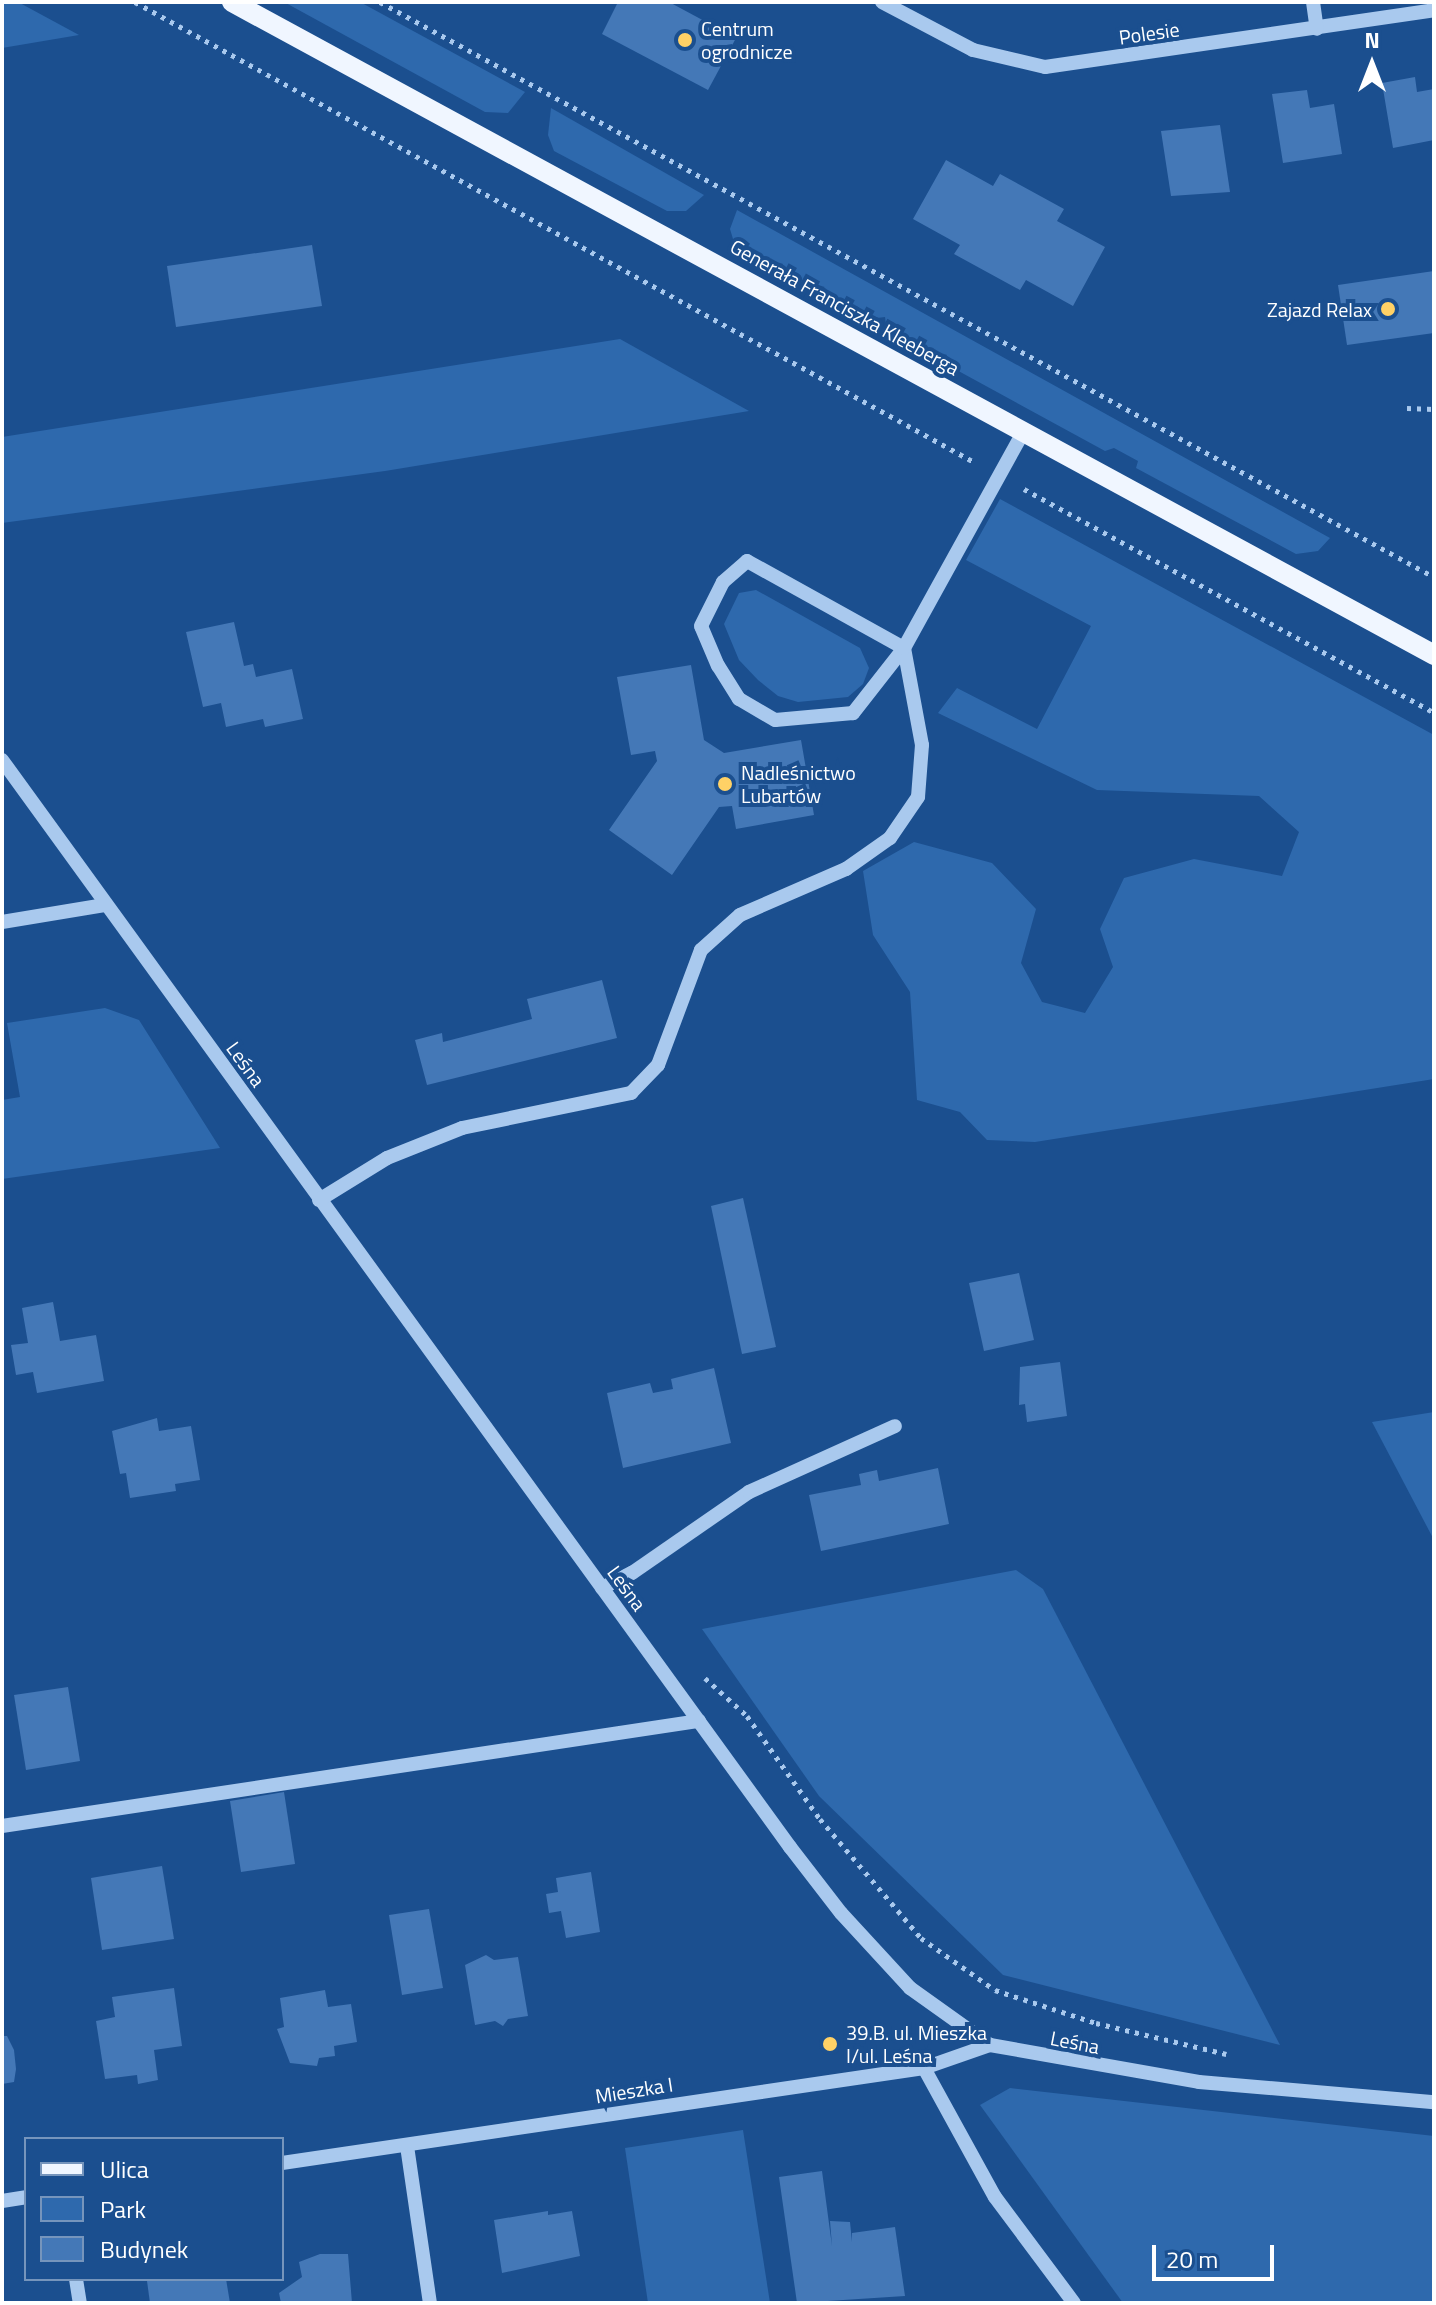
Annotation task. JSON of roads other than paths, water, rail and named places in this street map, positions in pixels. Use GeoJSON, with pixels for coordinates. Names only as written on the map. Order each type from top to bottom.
{"type":"FeatureCollection","features":[{"type":"Feature","properties":{"kind":"main road","name":"Generała Franciszka Kleeberga"},"geometry":{"type":"LineString","coordinates":[[232,2],[1434,655]]}},
{"type":"Feature","properties":{"kind":"street","name":"Polesie"},"geometry":{"type":"LineString","coordinates":[[882,2],[973,50],[1045,67],[1434,10]]}},
{"type":"Feature","properties":{"kind":"street"},"geometry":{"type":"LineString","coordinates":[[1313,2],[1317,29]]}},
{"type":"Feature","properties":{"kind":"street"},"geometry":{"type":"LineString","coordinates":[[904,648],[747,561],[723,582],[701,626],[739,699],[775,720],[853,713],[904,648],[1023,432]]}},
{"type":"Feature","properties":{"kind":"street"},"geometry":{"type":"LineString","coordinates":[[319,1200],[387,1158],[462,1128],[631,1093],[658,1065],[701,950],[740,915],[846,869],[890,838],[918,797],[922,745],[904,648]]}},
{"type":"Feature","properties":{"kind":"street","name":"Leśna"},"geometry":{"type":"LineString","coordinates":[[2,760],[699,1721],[841,1913],[910,1988],[990,2045],[1199,2082],[1434,2102]]}},
{"type":"Feature","properties":{"kind":"street"},"geometry":{"type":"LineString","coordinates":[[2,922],[105,905]]}},
{"type":"Feature","properties":{"kind":"street"},"geometry":{"type":"LineString","coordinates":[[602,1588],[632,1573],[749,1492],[895,1426]]}},
{"type":"Feature","properties":{"kind":"street"},"geometry":{"type":"LineString","coordinates":[[2,1826],[699,1721]]}},
{"type":"Feature","properties":{"kind":"street","name":"Mieszka I"},"geometry":{"type":"LineString","coordinates":[[284,2163],[924,2068],[990,2045]]}},
{"type":"Feature","properties":{"kind":"street"},"geometry":{"type":"LineString","coordinates":[[924,2068],[995,2197],[1074,2303]]}},
{"type":"Feature","properties":{"kind":"street"},"geometry":{"type":"LineString","coordinates":[[407,2146],[430,2303]]}},
{"type":"Feature","properties":{"kind":"street"},"geometry":{"type":"LineString","coordinates":[[2,2201],[24,2197]]}},
{"type":"Feature","properties":{"kind":"street"},"geometry":{"type":"LineString","coordinates":[[76,2281],[80,2303]]}},
{"type":"Feature","properties":{"kind":"place","name":"Centrum ogrodnicze"},"geometry":{"type":"Point","coordinates":[685,40]}},
{"type":"Feature","properties":{"kind":"place","name":"Zajazd Relax"},"geometry":{"type":"Point","coordinates":[1388,309]}},
{"type":"Feature","properties":{"kind":"place","name":"Nadleśnictwo Lubartów"},"geometry":{"type":"Point","coordinates":[725,784]}},
{"type":"Feature","properties":{"kind":"place","name":"39.B. ul. Mieszka I/ul. Leśna"},"geometry":{"type":"Point","coordinates":[830,2044]}}]}
